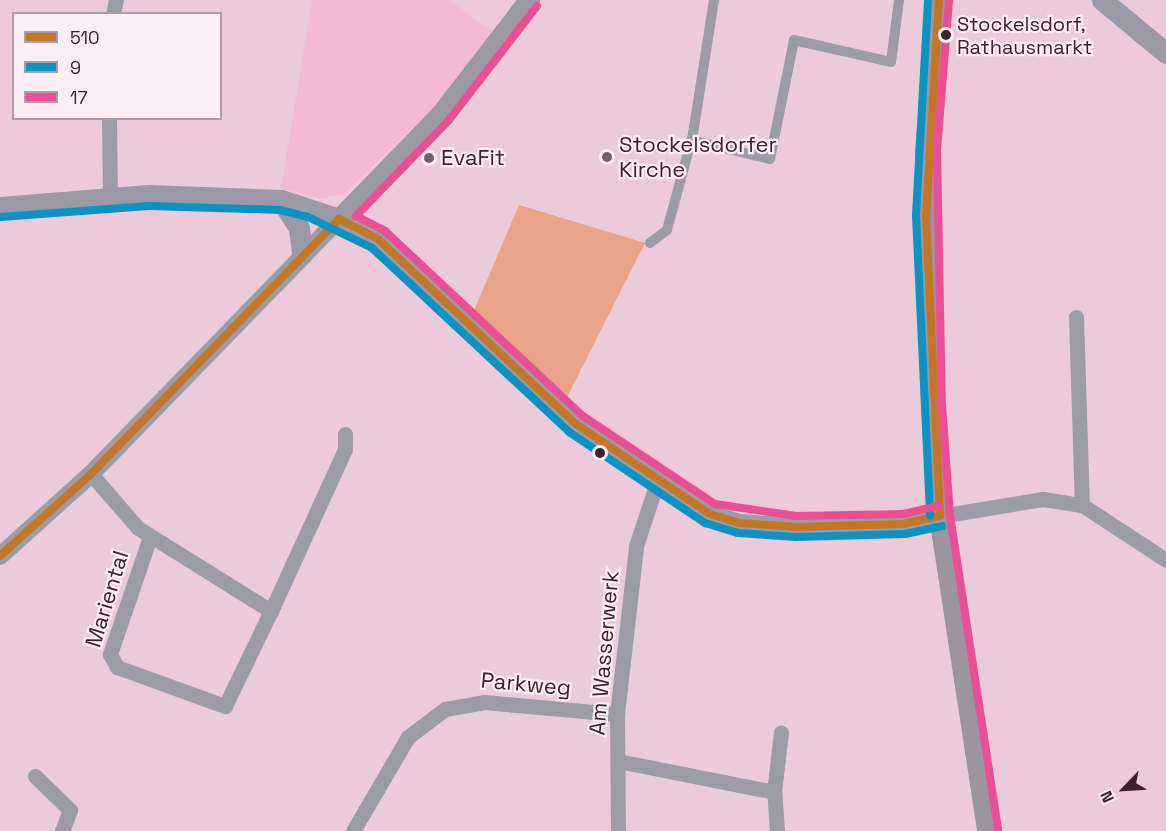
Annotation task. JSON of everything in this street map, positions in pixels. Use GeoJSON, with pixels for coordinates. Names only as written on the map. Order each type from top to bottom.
{"type":"FeatureCollection","features":[{"type":"Feature","properties":{"kind":"main road"},"geometry":{"type":"LineString","coordinates":[[0,207],[110,196],[281,200],[339,219],[441,114],[529,0]]}},
{"type":"Feature","properties":{"kind":"main road"},"geometry":{"type":"LineString","coordinates":[[939,0],[926,216],[940,516],[988,831]]}},
{"type":"Feature","properties":{"kind":"main road"},"geometry":{"type":"LineString","coordinates":[[1102,0],[1166,53]]}},
{"type":"Feature","properties":{"kind":"main road"},"geometry":{"type":"LineString","coordinates":[[281,200],[299,228],[302,255]]}},
{"type":"Feature","properties":{"kind":"street"},"geometry":{"type":"LineString","coordinates":[[650,243],[667,230],[691,140],[714,0]]}},
{"type":"Feature","properties":{"kind":"street"},"geometry":{"type":"LineString","coordinates":[[691,140],[770,159],[794,40],[891,62],[898,0]]}},
{"type":"Feature","properties":{"kind":"street"},"geometry":{"type":"LineString","coordinates":[[109,120],[110,196]]}},
{"type":"Feature","properties":{"kind":"street"},"geometry":{"type":"LineString","coordinates":[[0,556],[91,474],[339,219],[378,239],[564,414],[657,482],[710,514],[740,523],[882,525],[1043,499],[1082,505],[1166,560]]}},
{"type":"Feature","properties":{"kind":"street"},"geometry":{"type":"LineString","coordinates":[[1076,317],[1082,505]]}},
{"type":"Feature","properties":{"kind":"street","name":"Mariental"},"geometry":{"type":"LineString","coordinates":[[150,537],[110,654],[117,667],[225,706],[345,449],[345,434]]}},
{"type":"Feature","properties":{"kind":"street","name":"Mariental"},"geometry":{"type":"LineString","coordinates":[[91,474],[150,537],[271,611]]}},
{"type":"Feature","properties":{"kind":"street","name":"Am Wasserwerk"},"geometry":{"type":"LineString","coordinates":[[618,831],[617,714],[636,546],[657,482]]}},
{"type":"Feature","properties":{"kind":"street","name":"Parkweg"},"geometry":{"type":"LineString","coordinates":[[353,831],[408,737],[445,709],[484,702],[617,714]]}},
{"type":"Feature","properties":{"kind":"street"},"geometry":{"type":"LineString","coordinates":[[777,831],[774,792],[781,732]]}},
{"type":"Feature","properties":{"kind":"street"},"geometry":{"type":"LineString","coordinates":[[618,761],[774,792]]}},
{"type":"Feature","properties":{"kind":"street"},"geometry":{"type":"LineString","coordinates":[[35,776],[70,810],[62,831]]}},
{"type":"Feature","properties":{"kind":"shaded area"},"geometry":{"type":"Polygon","coordinates":[[[312,0],[449,0],[493,32],[439,103],[344,194],[320,199],[281,188],[312,0]]]}},
{"type":"Feature","properties":{"kind":"shaded area"},"geometry":{"type":"Polygon","coordinates":[[[519,205],[645,243],[561,409],[470,320],[519,205]]]}},
{"type":"Feature","properties":{"kind":"transit line","name":"9"},"geometry":{"type":"LineString","coordinates":[[928,0],[916,216],[930,516]]}},
{"type":"Feature","properties":{"kind":"transit line","name":"510"},"geometry":{"type":"LineString","coordinates":[[939,0],[926,216],[940,516]]}},
{"type":"Feature","properties":{"kind":"transit line","name":"17"},"geometry":{"type":"LineString","coordinates":[[949,1],[937,151],[942,404],[950,515],[998,829]]}},
{"type":"Feature","properties":{"kind":"transit line","name":"17"},"geometry":{"type":"LineString","coordinates":[[537,6],[449,120],[356,216],[385,231],[583,416],[715,504],[796,516],[903,514],[938,506]]}},
{"type":"Feature","properties":{"kind":"transit line","name":"9"},"geometry":{"type":"LineString","coordinates":[[1,217],[149,206],[280,210],[308,217],[372,248],[569,432],[705,523],[738,533],[796,537],[905,534],[942,526]]}},
{"type":"Feature","properties":{"kind":"transit line","name":"510"},"geometry":{"type":"LineString","coordinates":[[339,219],[378,239],[576,424],[710,514],[740,523],[796,527],[904,524],[940,516]]}},
{"type":"Feature","properties":{"kind":"transit line","name":"510"},"geometry":{"type":"LineString","coordinates":[[0,556],[91,474],[339,219]]}},
{"type":"Feature","properties":{"kind":"place","name":"Stockelsdorf, Rathausmarkt"},"geometry":{"type":"Point","coordinates":[946,35]}},
{"type":"Feature","properties":{"kind":"place","name":"Stockelsdorfer Kirche"},"geometry":{"type":"Point","coordinates":[607,157]}},
{"type":"Feature","properties":{"kind":"place","name":"EvaFit"},"geometry":{"type":"Point","coordinates":[429,158]}}]}
